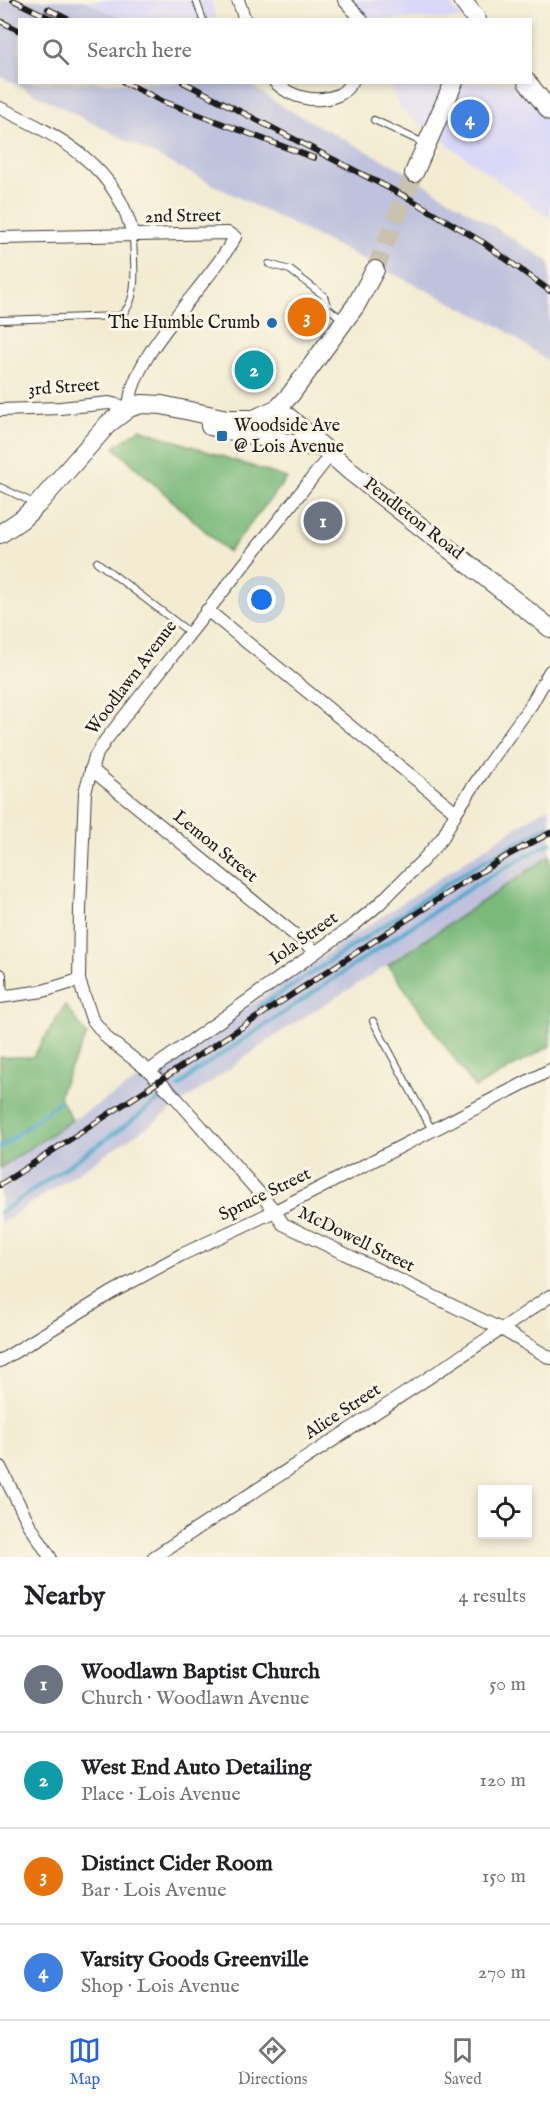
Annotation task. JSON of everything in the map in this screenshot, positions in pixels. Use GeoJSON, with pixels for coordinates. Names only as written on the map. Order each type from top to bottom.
{"type":"FeatureCollection","features":[{"type":"Feature","properties":{"kind":"street"},"geometry":{"type":"LineString","coordinates":[[238,0],[244,18]]}},
{"type":"Feature","properties":{"kind":"street"},"geometry":{"type":"LineString","coordinates":[[344,0],[360,18]]}},
{"type":"Feature","properties":{"kind":"street"},"geometry":{"type":"LineString","coordinates":[[462,0],[476,18]]}},
{"type":"Feature","properties":{"kind":"street"},"geometry":{"type":"LineString","coordinates":[[278,84],[293,95],[324,99],[340,94],[350,84]]}},
{"type":"Feature","properties":{"kind":"street"},"geometry":{"type":"LineString","coordinates":[[414,173],[453,84]]}},
{"type":"Feature","properties":{"kind":"street"},"geometry":{"type":"LineString","coordinates":[[529,84],[550,111]]}},
{"type":"Feature","properties":{"kind":"street"},"geometry":{"type":"LineString","coordinates":[[0,108],[53,135],[92,163],[116,192],[126,210],[133,236]]}},
{"type":"Feature","properties":{"kind":"street","name":"2nd Street"},"geometry":{"type":"LineString","coordinates":[[0,238],[228,233],[235,237],[145,360],[130,392],[129,408]]}},
{"type":"Feature","properties":{"kind":"street"},"geometry":{"type":"LineString","coordinates":[[0,534],[37,505],[108,424],[129,408],[142,404],[162,405],[226,419],[254,420],[278,408],[291,394],[356,305],[375,270]]}},
{"type":"Feature","properties":{"kind":"street","name":"3rd Street"},"geometry":{"type":"LineString","coordinates":[[0,410],[60,408],[109,403],[129,408]]}},
{"type":"Feature","properties":{"kind":"street"},"geometry":{"type":"LineString","coordinates":[[162,405],[203,425],[326,451]]}},
{"type":"Feature","properties":{"kind":"street","name":"Pendleton Road"},"geometry":{"type":"LineString","coordinates":[[278,408],[326,451],[550,627]]}},
{"type":"Feature","properties":{"kind":"street","name":"Woodlawn Avenue"},"geometry":{"type":"LineString","coordinates":[[160,1081],[100,1031],[92,1019],[80,981],[80,910],[85,792],[91,769],[105,741],[326,451]]}},
{"type":"Feature","properties":{"kind":"street"},"geometry":{"type":"LineString","coordinates":[[207,610],[456,812]]}},
{"type":"Feature","properties":{"kind":"street","name":"Iola Street"},"geometry":{"type":"LineString","coordinates":[[149,1071],[378,905],[443,837],[456,812],[531,705],[550,671]]}},
{"type":"Feature","properties":{"kind":"street","name":"Lemon Street"},"geometry":{"type":"LineString","coordinates":[[91,769],[316,952]]}},
{"type":"Feature","properties":{"kind":"street"},"geometry":{"type":"LineString","coordinates":[[0,975],[0,998],[43,992],[80,981]]}},
{"type":"Feature","properties":{"kind":"street","name":"Spruce Street"},"geometry":{"type":"LineString","coordinates":[[0,1360],[111,1293],[181,1255],[275,1210],[550,1070]]}},
{"type":"Feature","properties":{"kind":"street","name":"McDowell Street"},"geometry":{"type":"LineString","coordinates":[[160,1081],[275,1210],[283,1224],[502,1330],[550,1358]]}},
{"type":"Feature","properties":{"kind":"street","name":"Alice Street"},"geometry":{"type":"LineString","coordinates":[[154,1557],[502,1330],[550,1296]]}},
{"type":"Feature","properties":{"kind":"street"},"geometry":{"type":"LineString","coordinates":[[0,1467],[29,1524],[50,1557]]}},
{"type":"Feature","properties":{"kind":"lane"},"geometry":{"type":"LineString","coordinates":[[196,0],[201,18]]}},
{"type":"Feature","properties":{"kind":"lane"},"geometry":{"type":"LineString","coordinates":[[374,120],[426,144]]}},
{"type":"Feature","properties":{"kind":"lane"},"geometry":{"type":"LineString","coordinates":[[0,320],[119,316],[126,312],[133,297],[133,236]]}},
{"type":"Feature","properties":{"kind":"lane"},"geometry":{"type":"LineString","coordinates":[[269,264],[290,270],[324,296],[328,308],[344,321]]}},
{"type":"Feature","properties":{"kind":"lane"},"geometry":{"type":"LineString","coordinates":[[0,487],[37,505]]}},
{"type":"Feature","properties":{"kind":"lane"},"geometry":{"type":"LineString","coordinates":[[97,562],[189,632]]}},
{"type":"Feature","properties":{"kind":"lane"},"geometry":{"type":"LineString","coordinates":[[373,1021],[432,1130]]}},
{"type":"Feature","properties":{"kind":"shaded area"},"geometry":{"type":"Polygon","coordinates":[[[0,0],[83,0],[121,18],[18,18],[18,84],[249,84],[285,108],[401,169],[550,263],[550,363],[499,326],[239,198],[0,76],[0,0]]]}},
{"type":"Feature","properties":{"kind":"shaded area"},"geometry":{"type":"Polygon","coordinates":[[[83,0],[210,0],[217,18],[121,18],[83,0]]]}},
{"type":"Feature","properties":{"kind":"shaded area"},"geometry":{"type":"Polygon","coordinates":[[[350,0],[446,0],[462,18],[359,18],[350,0]]]}},
{"type":"Feature","properties":{"kind":"shaded area"},"geometry":{"type":"Polygon","coordinates":[[[388,84],[516,84],[550,125],[550,219],[401,110],[388,84]]]}},
{"type":"Feature","properties":{"kind":"shaded area"},"geometry":{"type":"Polygon","coordinates":[[[550,808],[550,856],[388,965],[288,1027],[153,1123],[0,1224],[0,1168],[72,1120],[168,1062],[363,929],[541,811],[550,808]]]}},
{"type":"Feature","properties":{"kind":"green space"},"geometry":{"type":"Polygon","coordinates":[[[140,429],[287,478],[228,552],[114,447],[140,429]]]}},
{"type":"Feature","properties":{"kind":"green space"},"geometry":{"type":"Polygon","coordinates":[[[550,856],[550,1046],[475,1088],[388,965],[550,856]]]}},
{"type":"Feature","properties":{"kind":"green space"},"geometry":{"type":"Polygon","coordinates":[[[65,1005],[87,1035],[59,1095],[72,1120],[0,1168],[0,1057],[33,1057],[65,1005]]]}},
{"type":"Feature","properties":{"kind":"waterway"},"geometry":{"type":"LineString","coordinates":[[260,1007],[468,870],[550,825]]}},
{"type":"Feature","properties":{"kind":"waterway"},"geometry":{"type":"LineString","coordinates":[[179,1087],[195,1072],[415,924],[478,883],[550,843]]}},
{"type":"Feature","properties":{"kind":"waterway"},"geometry":{"type":"LineString","coordinates":[[0,1213],[164,1096]]}},
{"type":"Feature","properties":{"kind":"waterway"},"geometry":{"type":"LineString","coordinates":[[0,1148],[60,1101]]}},
{"type":"Feature","properties":{"kind":"tunnel"},"geometry":{"type":"LineString","coordinates":[[375,270],[414,173]]}},
{"type":"Feature","properties":{"kind":"railway"},"geometry":{"type":"LineString","coordinates":[[13,0],[50,18]]}},
{"type":"Feature","properties":{"kind":"railway"},"geometry":{"type":"LineString","coordinates":[[48,9],[65,18]]}},
{"type":"Feature","properties":{"kind":"railway"},"geometry":{"type":"LineString","coordinates":[[0,21],[18,30]]}},
{"type":"Feature","properties":{"kind":"railway"},"geometry":{"type":"LineString","coordinates":[[128,84],[162,101],[314,158]]}},
{"type":"Feature","properties":{"kind":"railway"},"geometry":{"type":"LineString","coordinates":[[187,84],[410,199],[484,243],[550,291]]}},
{"type":"Feature","properties":{"kind":"railway"},"geometry":{"type":"LineString","coordinates":[[0,1185],[463,883],[550,833]]}},
{"type":"Feature","properties":{"kind":"place","name":"Varsity Goods Greenville"},"geometry":{"type":"Point","coordinates":[470,119]}},
{"type":"Feature","properties":{"kind":"place","name":"Distinct Cider Room"},"geometry":{"type":"Point","coordinates":[307,317]}},
{"type":"Feature","properties":{"kind":"place","name":"The Humble Crumb"},"geometry":{"type":"Point","coordinates":[272,323]}},
{"type":"Feature","properties":{"kind":"place","name":"West End Auto Detailing"},"geometry":{"type":"Point","coordinates":[254,370]}},
{"type":"Feature","properties":{"kind":"place","name":"Woodside Ave @ Lois Avenue"},"geometry":{"type":"Point","coordinates":[222,436]}},
{"type":"Feature","properties":{"kind":"place","name":"Woodlawn Baptist Church"},"geometry":{"type":"Point","coordinates":[323,521]}}]}
